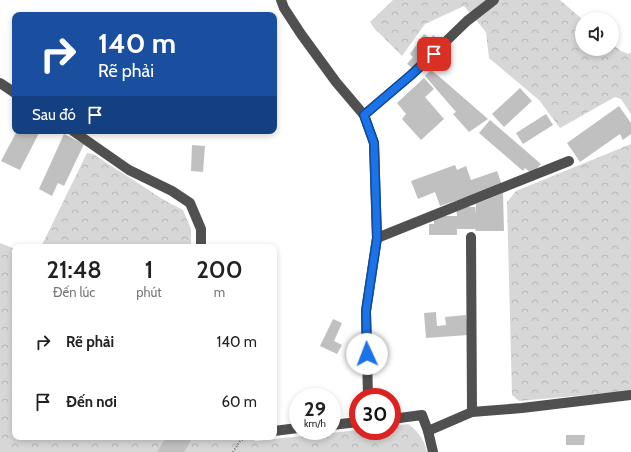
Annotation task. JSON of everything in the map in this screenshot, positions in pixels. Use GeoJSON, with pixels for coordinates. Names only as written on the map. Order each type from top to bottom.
{"type":"FeatureCollection","features":[{"type":"Feature","properties":{"kind":"street"},"geometry":{"type":"LineString","coordinates":[[281,0],[284,8],[301,34],[336,82],[364,115],[374,143],[377,238],[366,311],[368,388]]}},
{"type":"Feature","properties":{"kind":"street"},"geometry":{"type":"LineString","coordinates":[[364,115],[411,75],[467,21],[494,0]]}},
{"type":"Feature","properties":{"kind":"street"},"geometry":{"type":"LineString","coordinates":[[0,83],[12,91]]}},
{"type":"Feature","properties":{"kind":"street"},"geometry":{"type":"LineString","coordinates":[[77,134],[129,170],[172,191],[190,203],[202,229],[201,244]]}},
{"type":"Feature","properties":{"kind":"street"},"geometry":{"type":"LineString","coordinates":[[377,238],[569,161]]}},
{"type":"Feature","properties":{"kind":"street"},"geometry":{"type":"LineString","coordinates":[[471,237],[472,412]]}},
{"type":"Feature","properties":{"kind":"street"},"geometry":{"type":"LineString","coordinates":[[428,431],[472,412],[631,395]]}},
{"type":"Feature","properties":{"kind":"street"},"geometry":{"type":"LineString","coordinates":[[401,418],[422,415],[433,452]]}},
{"type":"Feature","properties":{"kind":"street"},"geometry":{"type":"LineString","coordinates":[[277,431],[289,429]]}},
{"type":"Feature","properties":{"kind":"path"},"geometry":{"type":"LineString","coordinates":[[233,452],[242,440]]}},
{"type":"Feature","properties":{"kind":"green space"},"geometry":{"type":"Polygon","coordinates":[[[393,0],[560,0],[575,13],[575,56],[619,56],[619,49],[629,54],[631,52],[631,114],[621,99],[615,97],[560,128],[539,100],[489,58],[486,32],[464,6],[425,24],[402,56],[370,22],[393,0]]]}},
{"type":"Feature","properties":{"kind":"green space"},"geometry":{"type":"Polygon","coordinates":[[[631,144],[631,391],[519,401],[512,395],[507,202],[516,191],[631,144]]]}},
{"type":"Feature","properties":{"kind":"green space"},"geometry":{"type":"Polygon","coordinates":[[[87,153],[93,154],[164,200],[183,210],[191,229],[191,244],[42,244],[87,153]]]}},
{"type":"Feature","properties":{"kind":"green space"},"geometry":{"type":"Polygon","coordinates":[[[0,243],[12,248],[12,440],[256,441],[277,440],[277,439],[289,437],[289,440],[341,440],[341,432],[349,431],[349,440],[401,440],[401,425],[408,424],[420,436],[427,452],[0,452],[0,243]]]}},
{"type":"Feature","properties":{"kind":"building"},"geometry":{"type":"Polygon","coordinates":[[[424,34],[431,39],[433,35],[439,40],[423,64],[415,70],[407,64],[413,57],[410,54],[424,34]]]}},
{"type":"Feature","properties":{"kind":"building"},"geometry":{"type":"Polygon","coordinates":[[[431,70],[488,119],[469,132],[453,114],[456,112],[425,76],[431,70]]]}},
{"type":"Feature","properties":{"kind":"building"},"geometry":{"type":"Polygon","coordinates":[[[424,78],[434,89],[425,97],[444,119],[421,140],[402,119],[406,114],[397,103],[424,78]]]}},
{"type":"Feature","properties":{"kind":"building"},"geometry":{"type":"Polygon","coordinates":[[[520,88],[532,101],[504,127],[492,114],[520,88]]]}},
{"type":"Feature","properties":{"kind":"building"},"geometry":{"type":"Polygon","coordinates":[[[619,106],[631,123],[631,134],[623,140],[620,134],[580,162],[567,143],[619,106]]]}},
{"type":"Feature","properties":{"kind":"building"},"geometry":{"type":"Polygon","coordinates":[[[546,114],[553,125],[523,144],[516,133],[546,114]]]}},
{"type":"Feature","properties":{"kind":"building"},"geometry":{"type":"Polygon","coordinates":[[[490,120],[541,164],[532,174],[525,168],[523,171],[479,133],[490,120]]]}},
{"type":"Feature","properties":{"kind":"building"},"geometry":{"type":"Polygon","coordinates":[[[15,134],[38,134],[20,170],[1,161],[15,134]]]}},
{"type":"Feature","properties":{"kind":"building"},"geometry":{"type":"Polygon","coordinates":[[[64,134],[84,144],[64,186],[58,183],[52,196],[39,189],[64,134]]]}},
{"type":"Feature","properties":{"kind":"building"},"geometry":{"type":"Polygon","coordinates":[[[192,145],[205,146],[203,172],[191,171],[192,145]]]}},
{"type":"Feature","properties":{"kind":"building"},"geometry":{"type":"Polygon","coordinates":[[[455,165],[457,170],[466,166],[471,180],[497,171],[502,185],[440,206],[435,192],[418,199],[411,181],[455,165]]]}},
{"type":"Feature","properties":{"kind":"building"},"geometry":{"type":"Polygon","coordinates":[[[503,193],[504,231],[457,229],[457,235],[429,235],[429,224],[434,224],[434,216],[457,216],[456,207],[475,207],[475,214],[476,204],[503,193]]]}},
{"type":"Feature","properties":{"kind":"building"},"geometry":{"type":"Polygon","coordinates":[[[436,312],[437,326],[446,325],[445,317],[466,315],[468,335],[426,338],[424,313],[436,312]]]}},
{"type":"Feature","properties":{"kind":"building"},"geometry":{"type":"Polygon","coordinates":[[[333,319],[342,323],[334,341],[342,345],[337,354],[320,346],[333,319]]]}},
{"type":"Feature","properties":{"kind":"building"},"geometry":{"type":"Polygon","coordinates":[[[566,435],[585,435],[584,445],[566,445],[566,435]]]}},
{"type":"Feature","properties":{"kind":"building"},"geometry":{"type":"Polygon","coordinates":[[[164,440],[191,440],[184,452],[157,452],[164,440]]]}},
{"type":"Feature","properties":{"kind":"route"},"geometry":{"type":"LineString","coordinates":[[367,354],[366,311],[377,238],[374,143],[364,115],[434,54]]}}]}
